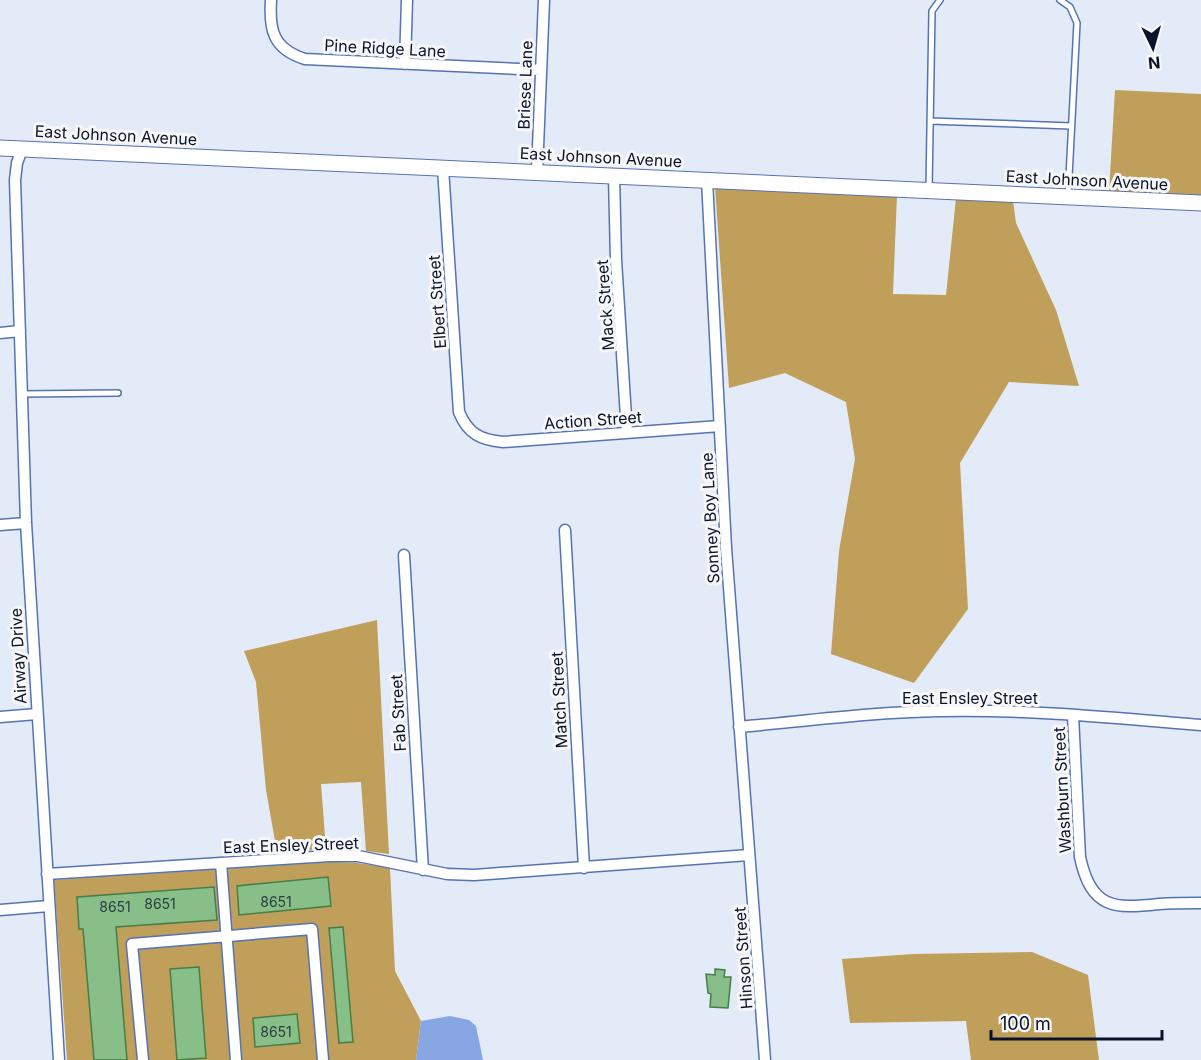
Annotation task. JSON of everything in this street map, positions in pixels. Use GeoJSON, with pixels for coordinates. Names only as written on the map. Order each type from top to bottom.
{"type":"FeatureCollection","features":[{"type":"Feature","properties":{"kind":"main road","name":"East Johnson Avenue"},"geometry":{"type":"LineString","coordinates":[[0,148],[1201,203]]}},
{"type":"Feature","properties":{"kind":"street","name":"Pine Ridge Lane"},"geometry":{"type":"LineString","coordinates":[[271,0],[272,32],[281,46],[294,56],[305,59],[541,70]]}},
{"type":"Feature","properties":{"kind":"street"},"geometry":{"type":"LineString","coordinates":[[405,64],[407,0]]}},
{"type":"Feature","properties":{"kind":"street","name":"Briese Lane"},"geometry":{"type":"LineString","coordinates":[[537,172],[544,0]]}},
{"type":"Feature","properties":{"kind":"street","name":"Airway Drive"},"geometry":{"type":"LineString","coordinates":[[22,149],[15,180],[26,523],[49,906]]}},
{"type":"Feature","properties":{"kind":"street","name":"Elbert Street"},"geometry":{"type":"LineString","coordinates":[[442,168],[459,412],[464,424],[471,432]]}},
{"type":"Feature","properties":{"kind":"street","name":"Mack Street"},"geometry":{"type":"LineString","coordinates":[[614,176],[616,260],[627,433]]}},
{"type":"Feature","properties":{"kind":"street","name":"Sonney Boy Lane"},"geometry":{"type":"LineString","coordinates":[[707,180],[720,426],[749,855]]}},
{"type":"Feature","properties":{"kind":"street"},"geometry":{"type":"LineString","coordinates":[[0,333],[20,331]]}},
{"type":"Feature","properties":{"kind":"street","name":"Action Street"},"geometry":{"type":"LineString","coordinates":[[471,432],[487,440],[503,442],[720,426]]}},
{"type":"Feature","properties":{"kind":"street"},"geometry":{"type":"LineString","coordinates":[[0,525],[26,523]]}},
{"type":"Feature","properties":{"kind":"street","name":"Match Street"},"geometry":{"type":"LineString","coordinates":[[565,530],[584,868]]}},
{"type":"Feature","properties":{"kind":"street","name":"Fab Street"},"geometry":{"type":"LineString","coordinates":[[404,555],[423,870]]}},
{"type":"Feature","properties":{"kind":"street","name":"East Ensley Street"},"geometry":{"type":"LineString","coordinates":[[739,727],[900,712],[942,711],[1073,715],[1201,725]]}},
{"type":"Feature","properties":{"kind":"street"},"geometry":{"type":"LineString","coordinates":[[0,717],[37,714]]}},
{"type":"Feature","properties":{"kind":"street","name":"Washburn Street"},"geometry":{"type":"LineString","coordinates":[[1073,715],[1080,857],[1089,884],[1106,902],[1125,908],[1201,903]]}},
{"type":"Feature","properties":{"kind":"street","name":"East Ensley Street"},"geometry":{"type":"LineString","coordinates":[[47,874],[358,856],[447,874],[474,875],[749,855]]}},
{"type":"Feature","properties":{"kind":"street","name":"Hinson Street"},"geometry":{"type":"LineString","coordinates":[[749,855],[765,1060]]}},
{"type":"Feature","properties":{"kind":"street"},"geometry":{"type":"LineString","coordinates":[[221,863],[236,1060]]}},
{"type":"Feature","properties":{"kind":"street"},"geometry":{"type":"LineString","coordinates":[[0,910],[49,906],[59,1060]]}},
{"type":"Feature","properties":{"kind":"street"},"geometry":{"type":"LineString","coordinates":[[143,1060],[132,944],[312,929],[322,1060]]}},
{"type":"Feature","properties":{"kind":"lane"},"geometry":{"type":"LineString","coordinates":[[929,190],[932,11],[940,0]]}},
{"type":"Feature","properties":{"kind":"lane"},"geometry":{"type":"LineString","coordinates":[[1060,0],[1070,7],[1077,22],[1068,197]]}},
{"type":"Feature","properties":{"kind":"lane"},"geometry":{"type":"LineString","coordinates":[[930,121],[1071,126]]}},
{"type":"Feature","properties":{"kind":"lane"},"geometry":{"type":"LineString","coordinates":[[22,394],[118,393]]}},
{"type":"Feature","properties":{"kind":"shaded area"},"geometry":{"type":"Polygon","coordinates":[[[1115,90],[1201,94],[1201,196],[1109,192],[1115,90]]]}},
{"type":"Feature","properties":{"kind":"shaded area"},"geometry":{"type":"Polygon","coordinates":[[[715,187],[897,195],[893,294],[946,295],[956,198],[1013,201],[1016,223],[1056,310],[1079,386],[1009,382],[960,463],[968,609],[914,683],[831,654],[839,551],[855,459],[846,402],[785,373],[729,388],[715,187]]]}},
{"type":"Feature","properties":{"kind":"shaded area"},"geometry":{"type":"Polygon","coordinates":[[[377,620],[389,854],[366,851],[361,782],[321,784],[326,849],[277,852],[266,790],[256,682],[244,651],[377,620]]]}},
{"type":"Feature","properties":{"kind":"shaded area"},"geometry":{"type":"Polygon","coordinates":[[[330,862],[390,868],[395,971],[421,1021],[416,1060],[67,1060],[54,880],[330,862]]]}},
{"type":"Feature","properties":{"kind":"shaded area"},"geometry":{"type":"Polygon","coordinates":[[[1032,952],[1088,975],[1099,1060],[971,1060],[966,1021],[850,1023],[842,959],[913,954],[1032,952]]]}},
{"type":"Feature","properties":{"kind":"water"},"geometry":{"type":"Polygon","coordinates":[[[450,1016],[469,1020],[476,1026],[483,1060],[416,1060],[421,1021],[450,1016]]]}},
{"type":"Feature","properties":{"kind":"building"},"geometry":{"type":"Polygon","coordinates":[[[328,877],[331,906],[239,915],[237,886],[328,877]]]}},
{"type":"Feature","properties":{"kind":"building"},"geometry":{"type":"Polygon","coordinates":[[[214,887],[217,920],[116,927],[127,1060],[94,1060],[83,929],[79,929],[77,897],[214,887]]]}},
{"type":"Feature","properties":{"kind":"building"},"geometry":{"type":"Polygon","coordinates":[[[343,927],[353,1042],[339,1043],[329,928],[343,927]]]}},
{"type":"Feature","properties":{"kind":"building"},"geometry":{"type":"Polygon","coordinates":[[[199,967],[206,1058],[177,1060],[170,969],[199,967]]]}},
{"type":"Feature","properties":{"kind":"building"},"geometry":{"type":"Polygon","coordinates":[[[715,969],[725,970],[724,977],[731,977],[728,1008],[710,1007],[711,994],[708,993],[706,974],[715,975],[715,969]]]}},
{"type":"Feature","properties":{"kind":"building"},"geometry":{"type":"Polygon","coordinates":[[[297,1014],[300,1043],[255,1047],[253,1018],[297,1014]]]}}]}
